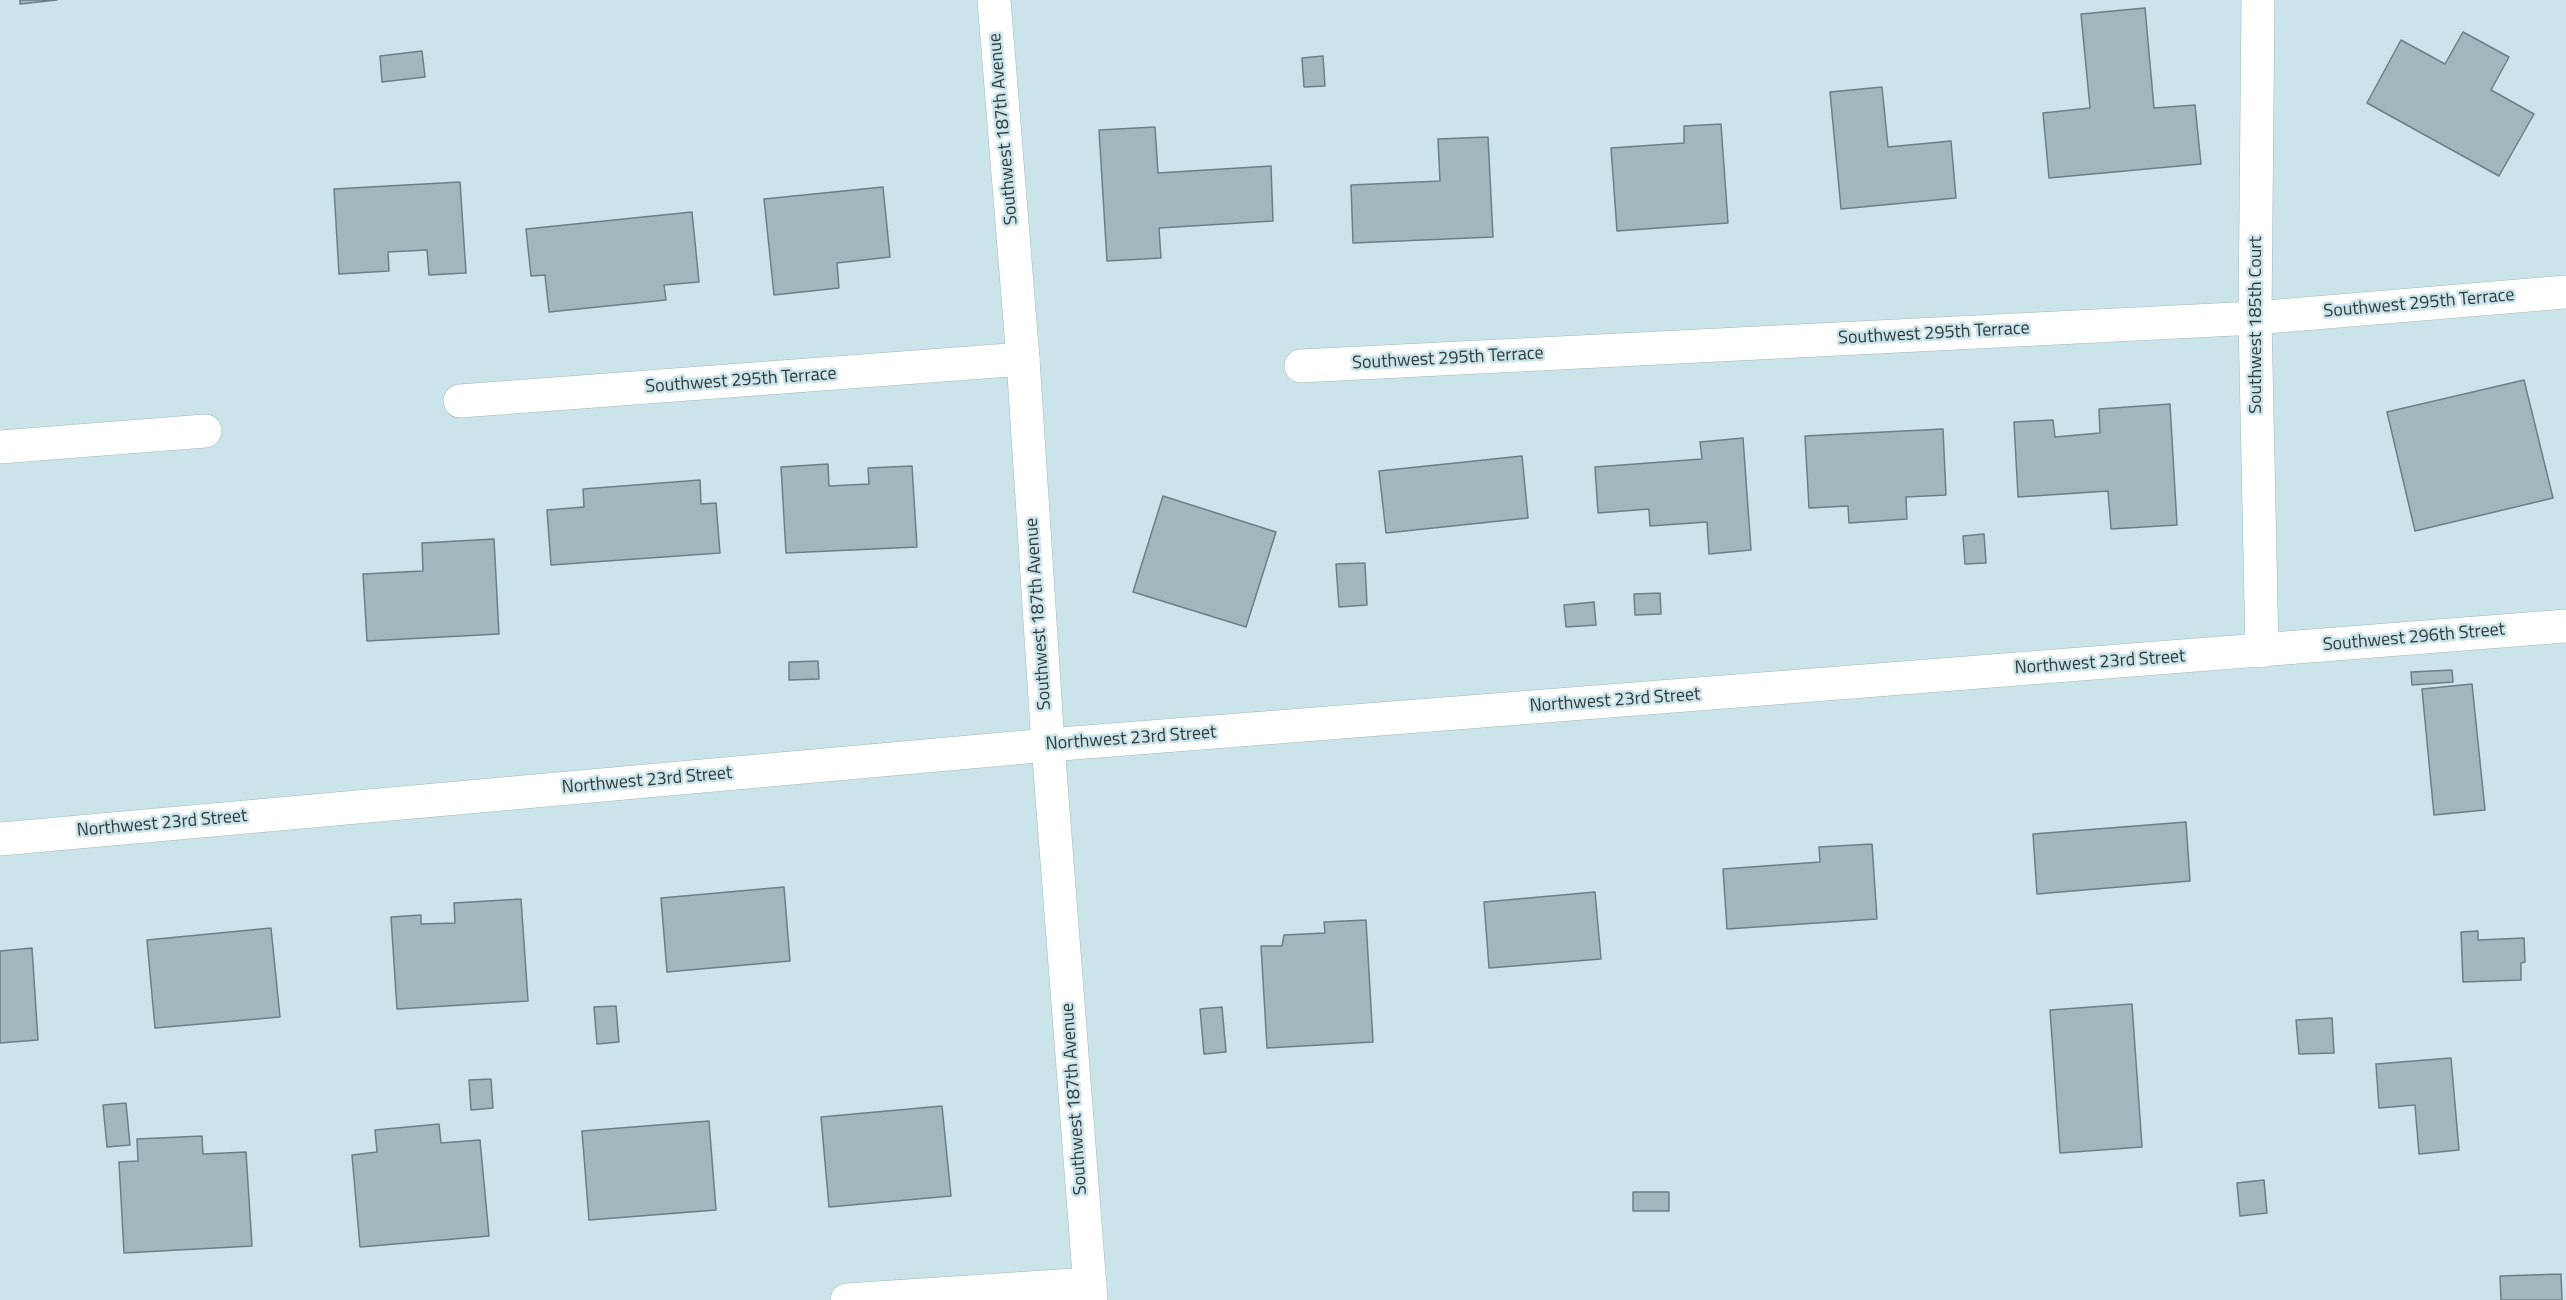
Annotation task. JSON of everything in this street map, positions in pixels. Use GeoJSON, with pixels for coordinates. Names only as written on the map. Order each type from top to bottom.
{"type":"FeatureCollection","features":[{"type":"Feature","properties":{"kind":"street","name":"Southwest 187th Avenue"},"geometry":{"type":"LineString","coordinates":[[993,0],[1023,359],[1048,745],[1090,1292]]}},
{"type":"Feature","properties":{"kind":"street","name":"Southwest 185th Court"},"geometry":{"type":"LineString","coordinates":[[2258,0],[2255,318],[2262,651]]}},
{"type":"Feature","properties":{"kind":"street","name":"Southwest 295th Terrace"},"geometry":{"type":"LineString","coordinates":[[1300,366],[2255,318],[2566,292]]}},
{"type":"Feature","properties":{"kind":"street","name":"Southwest 295th Terrace"},"geometry":{"type":"LineString","coordinates":[[460,401],[1023,359]]}},
{"type":"Feature","properties":{"kind":"street"},"geometry":{"type":"LineString","coordinates":[[0,447],[205,431]]}},
{"type":"Feature","properties":{"kind":"street","name":"Southwest 296th Street"},"geometry":{"type":"LineString","coordinates":[[2262,651],[2566,626]]}},
{"type":"Feature","properties":{"kind":"street","name":"Northwest 23rd Street"},"geometry":{"type":"LineString","coordinates":[[0,839],[1048,745],[2262,651]]}},
{"type":"Feature","properties":{"kind":"street"},"geometry":{"type":"LineString","coordinates":[[847,1300],[1090,1292]]}},
{"type":"Feature","properties":{"kind":"building"},"geometry":{"type":"Polygon","coordinates":[[[20,0],[57,0],[20,4],[20,0]]]}},
{"type":"Feature","properties":{"kind":"building"},"geometry":{"type":"Polygon","coordinates":[[[2145,8],[2154,108],[2195,105],[2201,164],[2049,178],[2043,113],[2090,108],[2081,14],[2145,8]]]}},
{"type":"Feature","properties":{"kind":"building"},"geometry":{"type":"Polygon","coordinates":[[[2463,32],[2509,57],[2491,90],[2534,114],[2499,176],[2367,103],[2401,40],[2445,64],[2463,32]]]}},
{"type":"Feature","properties":{"kind":"building"},"geometry":{"type":"Polygon","coordinates":[[[422,51],[425,77],[382,82],[380,56],[422,51]]]}},
{"type":"Feature","properties":{"kind":"building"},"geometry":{"type":"Polygon","coordinates":[[[1323,56],[1325,86],[1304,87],[1302,58],[1323,56]]]}},
{"type":"Feature","properties":{"kind":"building"},"geometry":{"type":"Polygon","coordinates":[[[1882,87],[1888,147],[1951,141],[1956,198],[1841,209],[1830,92],[1882,87]]]}},
{"type":"Feature","properties":{"kind":"building"},"geometry":{"type":"Polygon","coordinates":[[[1721,124],[1728,223],[1617,231],[1611,148],[1684,143],[1684,126],[1721,124]]]}},
{"type":"Feature","properties":{"kind":"building"},"geometry":{"type":"Polygon","coordinates":[[[1155,127],[1158,173],[1271,166],[1273,221],[1159,228],[1161,258],[1107,261],[1099,130],[1155,127]]]}},
{"type":"Feature","properties":{"kind":"building"},"geometry":{"type":"Polygon","coordinates":[[[1488,137],[1493,237],[1353,243],[1351,185],[1440,181],[1438,139],[1488,137]]]}},
{"type":"Feature","properties":{"kind":"building"},"geometry":{"type":"Polygon","coordinates":[[[460,182],[466,273],[429,275],[427,250],[388,252],[389,271],[339,274],[334,189],[460,182]]]}},
{"type":"Feature","properties":{"kind":"building"},"geometry":{"type":"Polygon","coordinates":[[[883,187],[890,257],[837,263],[839,288],[774,295],[764,199],[883,187]]]}},
{"type":"Feature","properties":{"kind":"building"},"geometry":{"type":"Polygon","coordinates":[[[692,212],[699,282],[664,285],[666,300],[549,312],[545,275],[531,276],[526,229],[692,212]]]}},
{"type":"Feature","properties":{"kind":"building"},"geometry":{"type":"Polygon","coordinates":[[[2524,380],[2553,498],[2415,531],[2387,412],[2524,380]]]}},
{"type":"Feature","properties":{"kind":"building"},"geometry":{"type":"Polygon","coordinates":[[[2170,404],[2177,525],[2111,529],[2108,491],[2018,497],[2014,422],[2053,420],[2055,437],[2100,433],[2099,409],[2170,404]]]}},
{"type":"Feature","properties":{"kind":"building"},"geometry":{"type":"Polygon","coordinates":[[[1943,429],[1946,495],[1906,497],[1907,519],[1849,523],[1848,506],[1809,508],[1805,436],[1943,429]]]}},
{"type":"Feature","properties":{"kind":"building"},"geometry":{"type":"Polygon","coordinates":[[[1743,438],[1751,550],[1709,554],[1707,522],[1650,526],[1649,509],[1598,513],[1595,467],[1702,459],[1700,442],[1743,438]]]}},
{"type":"Feature","properties":{"kind":"building"},"geometry":{"type":"Polygon","coordinates":[[[1522,456],[1528,518],[1386,533],[1379,471],[1522,456]]]}},
{"type":"Feature","properties":{"kind":"building"},"geometry":{"type":"Polygon","coordinates":[[[828,464],[829,486],[869,484],[868,468],[912,466],[917,547],[786,553],[781,467],[828,464]]]}},
{"type":"Feature","properties":{"kind":"building"},"geometry":{"type":"Polygon","coordinates":[[[700,480],[701,504],[716,503],[720,553],[551,565],[547,510],[584,507],[583,489],[700,480]]]}},
{"type":"Feature","properties":{"kind":"building"},"geometry":{"type":"Polygon","coordinates":[[[1163,496],[1276,532],[1246,627],[1133,592],[1163,496]]]}},
{"type":"Feature","properties":{"kind":"building"},"geometry":{"type":"Polygon","coordinates":[[[1984,534],[1986,563],[1965,564],[1963,536],[1984,534]]]}},
{"type":"Feature","properties":{"kind":"building"},"geometry":{"type":"Polygon","coordinates":[[[494,539],[499,634],[367,641],[363,574],[423,571],[422,543],[494,539]]]}},
{"type":"Feature","properties":{"kind":"building"},"geometry":{"type":"Polygon","coordinates":[[[1365,563],[1367,605],[1339,607],[1336,564],[1365,563]]]}},
{"type":"Feature","properties":{"kind":"building"},"geometry":{"type":"Polygon","coordinates":[[[1660,593],[1661,614],[1635,615],[1634,594],[1660,593]]]}},
{"type":"Feature","properties":{"kind":"building"},"geometry":{"type":"Polygon","coordinates":[[[1594,602],[1596,625],[1566,627],[1564,605],[1594,602]]]}},
{"type":"Feature","properties":{"kind":"building"},"geometry":{"type":"Polygon","coordinates":[[[818,661],[819,679],[789,680],[789,662],[818,661]]]}},
{"type":"Feature","properties":{"kind":"building"},"geometry":{"type":"Polygon","coordinates":[[[2452,670],[2453,682],[2412,685],[2411,672],[2452,670]]]}},
{"type":"Feature","properties":{"kind":"building"},"geometry":{"type":"Polygon","coordinates":[[[2472,684],[2485,810],[2434,815],[2422,689],[2472,684]]]}},
{"type":"Feature","properties":{"kind":"building"},"geometry":{"type":"Polygon","coordinates":[[[2186,822],[2190,881],[2037,894],[2033,834],[2186,822]]]}},
{"type":"Feature","properties":{"kind":"building"},"geometry":{"type":"Polygon","coordinates":[[[1872,844],[1877,919],[1727,929],[1723,869],[1820,862],[1819,847],[1872,844]]]}},
{"type":"Feature","properties":{"kind":"building"},"geometry":{"type":"Polygon","coordinates":[[[784,887],[790,961],[667,972],[661,898],[784,887]]]}},
{"type":"Feature","properties":{"kind":"building"},"geometry":{"type":"Polygon","coordinates":[[[1595,892],[1601,959],[1489,968],[1484,902],[1595,892]]]}},
{"type":"Feature","properties":{"kind":"building"},"geometry":{"type":"Polygon","coordinates":[[[521,899],[528,1001],[397,1009],[391,917],[421,915],[421,924],[455,923],[454,903],[521,899]]]}},
{"type":"Feature","properties":{"kind":"building"},"geometry":{"type":"Polygon","coordinates":[[[1366,920],[1373,1042],[1267,1048],[1261,946],[1282,946],[1284,935],[1325,933],[1324,922],[1366,920]]]}},
{"type":"Feature","properties":{"kind":"building"},"geometry":{"type":"Polygon","coordinates":[[[271,928],[280,1017],[155,1028],[147,940],[271,928]]]}},
{"type":"Feature","properties":{"kind":"building"},"geometry":{"type":"Polygon","coordinates":[[[2478,931],[2478,940],[2524,938],[2525,962],[2521,963],[2521,980],[2463,982],[2461,932],[2478,931]]]}},
{"type":"Feature","properties":{"kind":"building"},"geometry":{"type":"Polygon","coordinates":[[[32,948],[38,1040],[0,1043],[0,951],[32,948]]]}},
{"type":"Feature","properties":{"kind":"building"},"geometry":{"type":"Polygon","coordinates":[[[2132,1004],[2142,1147],[2060,1153],[2050,1010],[2132,1004]]]}},
{"type":"Feature","properties":{"kind":"building"},"geometry":{"type":"Polygon","coordinates":[[[616,1006],[619,1042],[597,1044],[594,1007],[616,1006]]]}},
{"type":"Feature","properties":{"kind":"building"},"geometry":{"type":"Polygon","coordinates":[[[1222,1007],[1226,1052],[1204,1054],[1200,1009],[1222,1007]]]}},
{"type":"Feature","properties":{"kind":"building"},"geometry":{"type":"Polygon","coordinates":[[[2332,1018],[2334,1053],[2299,1054],[2296,1020],[2332,1018]]]}},
{"type":"Feature","properties":{"kind":"building"},"geometry":{"type":"Polygon","coordinates":[[[2451,1058],[2459,1150],[2419,1154],[2415,1105],[2379,1108],[2376,1064],[2451,1058]]]}},
{"type":"Feature","properties":{"kind":"building"},"geometry":{"type":"Polygon","coordinates":[[[491,1079],[493,1108],[471,1110],[469,1080],[491,1079]]]}},
{"type":"Feature","properties":{"kind":"building"},"geometry":{"type":"Polygon","coordinates":[[[126,1103],[130,1145],[107,1147],[103,1105],[126,1103]]]}},
{"type":"Feature","properties":{"kind":"building"},"geometry":{"type":"Polygon","coordinates":[[[942,1106],[951,1196],[829,1207],[821,1117],[942,1106]]]}},
{"type":"Feature","properties":{"kind":"building"},"geometry":{"type":"Polygon","coordinates":[[[709,1121],[716,1210],[589,1220],[582,1131],[709,1121]]]}},
{"type":"Feature","properties":{"kind":"building"},"geometry":{"type":"Polygon","coordinates":[[[439,1124],[441,1143],[480,1140],[489,1236],[360,1247],[352,1155],[377,1152],[375,1130],[439,1124]]]}},
{"type":"Feature","properties":{"kind":"building"},"geometry":{"type":"Polygon","coordinates":[[[202,1136],[203,1154],[246,1152],[252,1246],[124,1253],[119,1162],[138,1161],[137,1139],[202,1136]]]}},
{"type":"Feature","properties":{"kind":"building"},"geometry":{"type":"Polygon","coordinates":[[[2264,1180],[2267,1213],[2240,1216],[2237,1183],[2264,1180]]]}},
{"type":"Feature","properties":{"kind":"building"},"geometry":{"type":"Polygon","coordinates":[[[1633,1192],[1669,1192],[1669,1211],[1633,1211],[1633,1192]]]}},
{"type":"Feature","properties":{"kind":"building"},"geometry":{"type":"Polygon","coordinates":[[[2561,1274],[2562,1300],[2501,1300],[2500,1276],[2561,1274]]]}}]}
